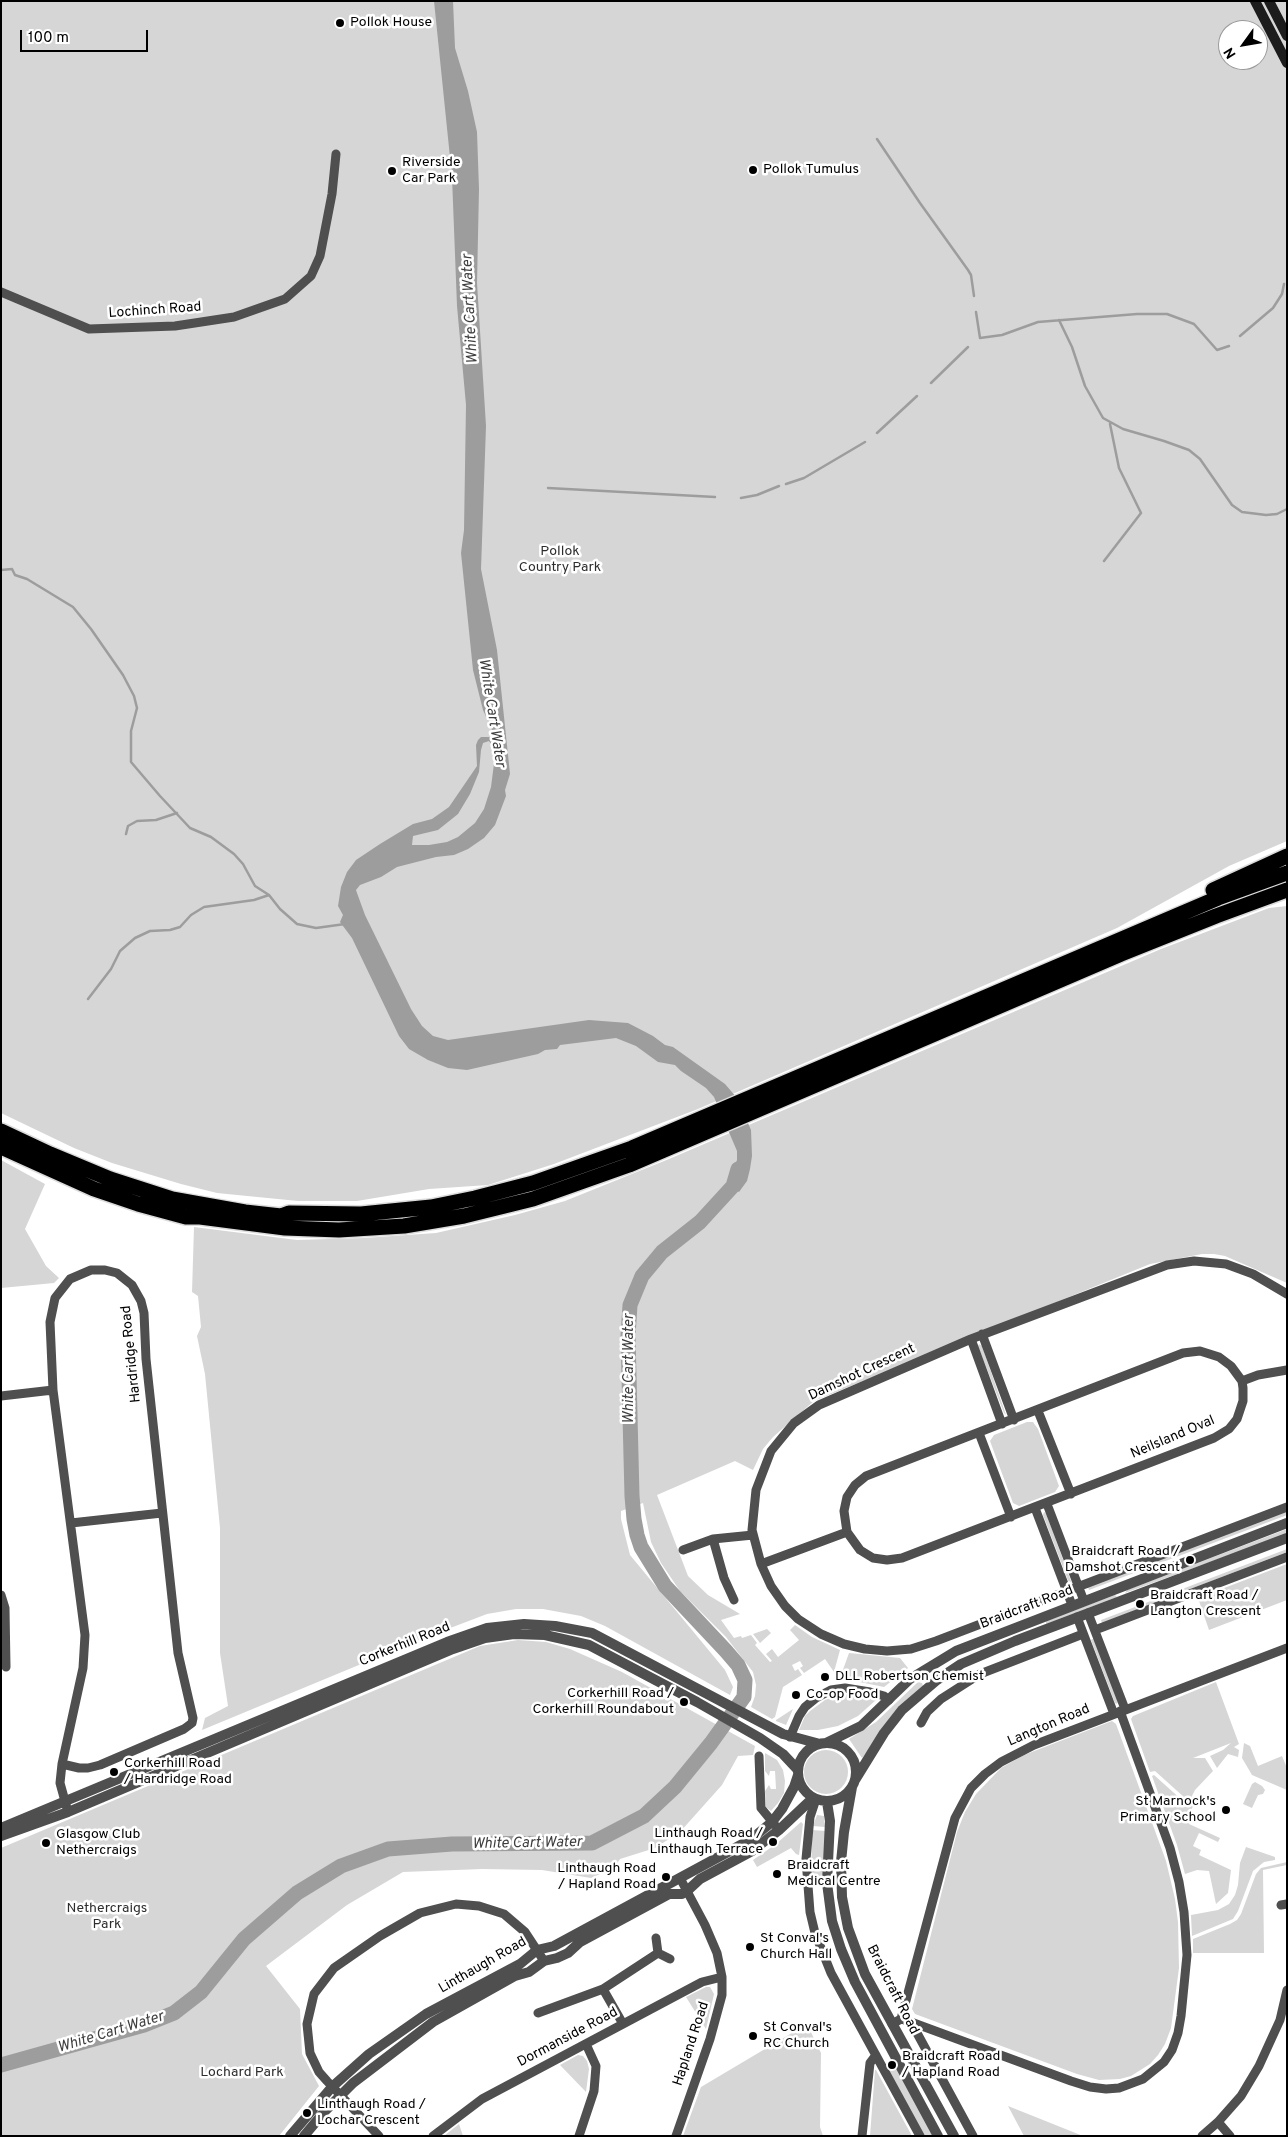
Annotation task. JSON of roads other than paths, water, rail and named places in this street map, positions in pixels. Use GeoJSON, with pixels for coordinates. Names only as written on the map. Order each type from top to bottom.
{"type":"FeatureCollection","features":[{"type":"Feature","properties":{"kind":"highway"},"geometry":{"type":"LineString","coordinates":[[1112,942],[1213,890],[1287,856]]}},
{"type":"Feature","properties":{"kind":"highway"},"geometry":{"type":"LineString","coordinates":[[765,1099],[1112,942],[1218,898],[1287,873]]}},
{"type":"Feature","properties":{"kind":"highway"},"geometry":{"type":"LineString","coordinates":[[1,1147],[94,1189],[186,1217],[200,1217],[261,1226],[339,1230],[425,1223],[503,1207],[578,1184],[695,1129],[765,1099],[1224,913],[1287,890]]}},
{"type":"Feature","properties":{"kind":"highway"},"geometry":{"type":"LineString","coordinates":[[1,1131],[110,1179],[187,1202],[228,1210],[281,1216],[289,1213],[382,1212],[462,1201],[503,1192],[695,1129]]}},
{"type":"Feature","properties":{"kind":"main road"},"geometry":{"type":"LineString","coordinates":[[1255,1],[1287,63]]}},
{"type":"Feature","properties":{"kind":"main road"},"geometry":{"type":"LineString","coordinates":[[1269,1],[1287,36]]}},
{"type":"Feature","properties":{"kind":"street","name":"Lochinch Road"},"geometry":{"type":"LineString","coordinates":[[1,292],[89,329],[175,326],[234,317],[285,300],[310,276],[320,256],[332,194],[336,154]]}},
{"type":"Feature","properties":{"kind":"street","name":"Damshot Crescent"},"geometry":{"type":"LineString","coordinates":[[936,1641],[911,1648],[887,1651],[865,1649],[844,1644],[821,1634],[798,1619],[785,1606],[771,1586],[761,1564],[752,1530],[756,1490],[771,1450],[794,1423],[819,1404],[982,1334],[1178,1262],[1194,1261],[1226,1264],[1253,1274],[1286,1293]]}},
{"type":"Feature","properties":{"kind":"street","name":"Hardridge Road"},"geometry":{"type":"LineString","coordinates":[[62,1764],[79,1768],[100,1765],[184,1729],[192,1723],[192,1710],[178,1653],[146,1359],[144,1313],[137,1292],[117,1273],[105,1270],[91,1270],[70,1279],[55,1298],[50,1322],[53,1390],[85,1647],[83,1668],[62,1764],[60,1783],[66,1807]]}},
{"type":"Feature","properties":{"kind":"street"},"geometry":{"type":"LineString","coordinates":[[982,1334],[1014,1420]]}},
{"type":"Feature","properties":{"kind":"street"},"geometry":{"type":"LineString","coordinates":[[971,1339],[1002,1424]]}},
{"type":"Feature","properties":{"kind":"street"},"geometry":{"type":"LineString","coordinates":[[761,1564],[847,1532],[844,1518],[845,1504],[850,1490],[860,1480],[1190,1352],[1210,1353],[1219,1357],[1232,1366],[1242,1381],[1258,1375],[1287,1370]]}},
{"type":"Feature","properties":{"kind":"street","name":"Neilsland Oval"},"geometry":{"type":"LineString","coordinates":[[847,1532],[855,1544],[866,1554],[880,1560],[894,1560],[1047,1504],[1222,1434],[1233,1424],[1240,1411],[1243,1402],[1242,1381]]}},
{"type":"Feature","properties":{"kind":"street"},"geometry":{"type":"LineString","coordinates":[[1,1396],[53,1390]]}},
{"type":"Feature","properties":{"kind":"street"},"geometry":{"type":"LineString","coordinates":[[1038,1411],[1071,1494]]}},
{"type":"Feature","properties":{"kind":"street"},"geometry":{"type":"LineString","coordinates":[[979,1433],[1011,1517]]}},
{"type":"Feature","properties":{"kind":"street"},"geometry":{"type":"LineString","coordinates":[[1047,1504],[1084,1601]]}},
{"type":"Feature","properties":{"kind":"street","name":"Braidcraft Road"},"geometry":{"type":"LineString","coordinates":[[936,1641],[1287,1507]]}},
{"type":"Feature","properties":{"kind":"street"},"geometry":{"type":"LineString","coordinates":[[1035,1508],[1072,1605]]}},
{"type":"Feature","properties":{"kind":"street"},"geometry":{"type":"LineString","coordinates":[[71,1523],[162,1513]]}},
{"type":"Feature","properties":{"kind":"street","name":"Braidcraft Road"},"geometry":{"type":"LineString","coordinates":[[823,1743],[861,1726],[918,1673],[956,1651],[1287,1523]]}},
{"type":"Feature","properties":{"kind":"street"},"geometry":{"type":"LineString","coordinates":[[683,1550],[713,1539],[753,1535]]}},
{"type":"Feature","properties":{"kind":"street","name":"Braidcraft Road"},"geometry":{"type":"LineString","coordinates":[[954,2136],[871,1985],[853,1943],[842,1898],[842,1847],[854,1784],[894,1720],[928,1686],[949,1671],[978,1656],[1077,1617],[1287,1538]]}},
{"type":"Feature","properties":{"kind":"street"},"geometry":{"type":"LineString","coordinates":[[713,1539],[724,1578],[734,1600]]}},
{"type":"Feature","properties":{"kind":"street"},"geometry":{"type":"LineString","coordinates":[[1095,1630],[1287,1557]]}},
{"type":"Feature","properties":{"kind":"street"},"geometry":{"type":"LineString","coordinates":[[1,1595],[5,1608],[4,1667],[16,1670]]}},
{"type":"Feature","properties":{"kind":"street"},"geometry":{"type":"LineString","coordinates":[[892,2024],[906,2020],[1090,2087],[1106,2089],[1119,2088],[1143,2079],[1154,2072],[1172,2050],[1178,2033],[1186,1972],[1184,1912],[1170,1848],[1120,1712],[1088,1613]]}},
{"type":"Feature","properties":{"kind":"street"},"geometry":{"type":"LineString","coordinates":[[1077,1617],[1083,1634],[1120,1712]]}},
{"type":"Feature","properties":{"kind":"street","name":"Corkerhill Road"},"geometry":{"type":"LineString","coordinates":[[1,1836],[447,1642],[487,1628],[524,1624],[555,1626],[592,1633],[790,1737],[823,1743]]}},
{"type":"Feature","properties":{"kind":"street","name":"Corkerhill Road"},"geometry":{"type":"LineString","coordinates":[[1,1828],[66,1807],[453,1650],[485,1638],[514,1634],[545,1635],[589,1645],[732,1721],[775,1747],[798,1773]]}},
{"type":"Feature","properties":{"kind":"street"},"geometry":{"type":"LineString","coordinates":[[921,1723],[927,1712],[941,1699],[980,1674],[1083,1634]]}},
{"type":"Feature","properties":{"kind":"street","name":"Langton Road"},"geometry":{"type":"LineString","coordinates":[[906,2020],[955,1818],[972,1788],[985,1774],[1016,1753],[1287,1648]]}},
{"type":"Feature","properties":{"kind":"street"},"geometry":{"type":"LineString","coordinates":[[918,1673],[928,1686]]}},
{"type":"Feature","properties":{"kind":"street"},"geometry":{"type":"LineString","coordinates":[[790,1737],[805,1707],[816,1698],[832,1690],[845,1688],[870,1692],[884,1696],[889,1700]]}},
{"type":"Feature","properties":{"kind":"street"},"geometry":{"type":"LineString","coordinates":[[732,1721],[738,1710]]}},
{"type":"Feature","properties":{"kind":"street"},"geometry":{"type":"LineString","coordinates":[[823,1743],[840,1746],[849,1753],[856,1769],[854,1784],[840,1798],[828,1802],[814,1799],[804,1791],[798,1773],[800,1760],[805,1753],[823,1743]]}},
{"type":"Feature","properties":{"kind":"street"},"geometry":{"type":"LineString","coordinates":[[759,1756],[761,1808],[779,1830]]}},
{"type":"Feature","properties":{"kind":"street","name":"Linthaugh Road"},"geometry":{"type":"LineString","coordinates":[[290,2136],[332,2088],[369,2054],[404,2028],[426,2014],[520,1964],[537,1950],[554,1946],[750,1840],[772,1822],[789,1798],[798,1773]]}},
{"type":"Feature","properties":{"kind":"street"},"geometry":{"type":"LineString","coordinates":[[814,1799],[810,1817],[806,1859],[807,1884],[813,1926],[831,1973],[920,2136]]}},
{"type":"Feature","properties":{"kind":"street","name":"Linthaugh Road"},"geometry":{"type":"LineString","coordinates":[[304,2136],[324,2111],[340,2096],[377,2064],[433,2022],[515,1976],[529,1972],[544,1961],[562,1955],[580,1942],[669,1894],[682,1894],[700,1879],[752,1851],[814,1799]]}},
{"type":"Feature","properties":{"kind":"street","name":"Braidcraft Road"},"geometry":{"type":"LineString","coordinates":[[828,1802],[830,1821],[827,1883],[831,1911],[841,1949],[860,1991],[938,2136]]}},
{"type":"Feature","properties":{"kind":"street","name":"Hapland Road"},"geometry":{"type":"LineString","coordinates":[[676,2136],[716,2020],[722,1995],[722,1977],[717,1953],[680,1878]]}},
{"type":"Feature","properties":{"kind":"street"},"geometry":{"type":"LineString","coordinates":[[378,2136],[332,2088],[319,2072],[310,2053],[307,2024],[314,1994],[334,1968],[380,1936],[420,1913],[456,1904],[479,1906],[504,1914],[525,1932],[544,1961]]}},
{"type":"Feature","properties":{"kind":"street"},"geometry":{"type":"LineString","coordinates":[[656,1938],[658,1953]]}},
{"type":"Feature","properties":{"kind":"street"},"geometry":{"type":"LineString","coordinates":[[658,1953],[670,1959]]}},
{"type":"Feature","properties":{"kind":"street"},"geometry":{"type":"LineString","coordinates":[[538,2013],[603,1989],[658,1953]]}},
{"type":"Feature","properties":{"kind":"street","name":"Dormanside Road"},"geometry":{"type":"LineString","coordinates":[[433,2136],[482,2099],[702,1982],[722,1977]]}},
{"type":"Feature","properties":{"kind":"street"},"geometry":{"type":"LineString","coordinates":[[860,1991],[871,1985]]}},
{"type":"Feature","properties":{"kind":"street"},"geometry":{"type":"LineString","coordinates":[[603,1989],[623,2024]]}},
{"type":"Feature","properties":{"kind":"street"},"geometry":{"type":"LineString","coordinates":[[1202,2136],[1218,2122],[1241,2096],[1259,2066],[1280,2020],[1287,1990]]}},
{"type":"Feature","properties":{"kind":"street","name":"Braidcraft Road"},"geometry":{"type":"LineString","coordinates":[[906,2020],[973,2136]]}},
{"type":"Feature","properties":{"kind":"street"},"geometry":{"type":"LineString","coordinates":[[579,2136],[594,2091],[596,2066],[586,2044]]}},
{"type":"Feature","properties":{"kind":"street"},"geometry":{"type":"LineString","coordinates":[[862,2136],[870,2063],[876,2055]]}},
{"type":"Feature","properties":{"kind":"street"},"geometry":{"type":"LineString","coordinates":[[900,2066],[913,2060]]}},
{"type":"Feature","properties":{"kind":"street"},"geometry":{"type":"LineString","coordinates":[[1218,2122],[1230,2136]]}},
{"type":"Feature","properties":{"kind":"water"},"geometry":{"type":"Polygon","coordinates":[[[434,1],[453,1],[455,48],[468,91],[477,132],[479,189],[477,283],[486,426],[481,569],[497,650],[510,774],[505,790],[506,796],[495,825],[484,838],[468,849],[454,855],[436,857],[397,867],[381,877],[360,885],[356,890],[365,915],[411,1009],[422,1026],[433,1036],[448,1040],[589,1020],[628,1023],[653,1036],[665,1045],[673,1047],[725,1084],[737,1098],[751,1130],[752,1156],[750,1169],[747,1181],[739,1192],[727,1184],[737,1160],[737,1151],[714,1097],[706,1088],[675,1065],[658,1062],[636,1046],[616,1038],[560,1045],[557,1049],[545,1050],[538,1054],[467,1070],[448,1068],[428,1060],[409,1049],[399,1036],[352,938],[340,922],[343,915],[338,906],[341,887],[347,872],[356,860],[413,824],[432,819],[449,807],[477,766],[476,745],[478,740],[481,737],[492,737],[493,732],[483,710],[473,670],[461,553],[464,530],[466,405],[457,306],[452,177],[434,1]],[[489,741],[483,743],[479,772],[470,794],[458,814],[438,830],[413,836],[412,845],[447,842],[458,837],[475,823],[484,809],[491,787],[495,756],[489,741]]]}},
{"type":"Feature","properties":{"kind":"waterway"},"geometry":{"type":"LineString","coordinates":[[877,139],[968,270],[971,275],[974,296]]}},
{"type":"Feature","properties":{"kind":"waterway"},"geometry":{"type":"LineString","coordinates":[[1240,336],[1273,308],[1282,294],[1284,284]]}},
{"type":"Feature","properties":{"kind":"waterway"},"geometry":{"type":"LineString","coordinates":[[976,312],[980,338],[1002,335],[1038,322],[1137,314],[1167,314],[1194,324],[1217,350],[1229,346]]}},
{"type":"Feature","properties":{"kind":"waterway"},"geometry":{"type":"LineString","coordinates":[[1059,320],[1072,347],[1085,386],[1103,418],[1123,429],[1189,450],[1200,459],[1232,505],[1242,512],[1266,515],[1277,514],[1287,509]]}},
{"type":"Feature","properties":{"kind":"waterway"},"geometry":{"type":"LineString","coordinates":[[931,383],[968,347]]}},
{"type":"Feature","properties":{"kind":"waterway"},"geometry":{"type":"LineString","coordinates":[[877,433],[917,396]]}},
{"type":"Feature","properties":{"kind":"waterway"},"geometry":{"type":"LineString","coordinates":[[1104,561],[1141,513],[1119,468],[1110,424]]}},
{"type":"Feature","properties":{"kind":"waterway"},"geometry":{"type":"LineString","coordinates":[[786,484],[804,478],[865,442]]}},
{"type":"Feature","properties":{"kind":"waterway"},"geometry":{"type":"LineString","coordinates":[[741,498],[757,495],[779,486]]}},
{"type":"Feature","properties":{"kind":"waterway"},"geometry":{"type":"LineString","coordinates":[[548,488],[715,497]]}},
{"type":"Feature","properties":{"kind":"waterway"},"geometry":{"type":"LineString","coordinates":[[1,570],[12,569],[15,575],[27,579],[73,607],[91,629],[123,675],[134,696],[137,708],[131,731],[131,762],[190,828],[211,837],[234,854],[243,864],[255,886],[269,895],[280,909],[297,924],[316,928],[345,924]]}},
{"type":"Feature","properties":{"kind":"waterway"},"geometry":{"type":"LineString","coordinates":[[126,834],[128,826],[137,821],[156,820],[177,813]]}},
{"type":"Feature","properties":{"kind":"waterway"},"geometry":{"type":"LineString","coordinates":[[88,999],[111,969],[120,951],[135,938],[150,931],[170,930],[180,927],[191,915],[204,907],[254,900],[269,895]]}},
{"type":"Feature","properties":{"kind":"waterway","name":"White Cart Water"},"geometry":{"type":"LineString","coordinates":[[1,2065],[144,2025],[174,2013],[201,1992],[244,1939],[297,1893],[341,1866],[388,1849],[452,1844],[592,1843],[644,1816],[675,1787],[711,1743],[744,1697],[745,1680],[738,1665],[665,1586],[641,1547],[637,1535],[632,1496],[628,1336],[630,1305],[642,1276],[662,1252],[700,1222],[733,1186],[738,1169]]}},
{"type":"Feature","properties":{"kind":"place","name":"Pollok House"},"geometry":{"type":"Point","coordinates":[340,23]}},
{"type":"Feature","properties":{"kind":"place","name":"Pollok Tumulus"},"geometry":{"type":"Point","coordinates":[753,170]}},
{"type":"Feature","properties":{"kind":"place","name":"Riverside Car Park"},"geometry":{"type":"Point","coordinates":[392,171]}},
{"type":"Feature","properties":{"kind":"place","name":"Braidcraft Road / Damshot Crescent"},"geometry":{"type":"Point","coordinates":[1190,1560]}},
{"type":"Feature","properties":{"kind":"place","name":"Braidcraft Road / Langton Crescent"},"geometry":{"type":"Point","coordinates":[1140,1604]}},
{"type":"Feature","properties":{"kind":"place","name":"DLL Robertson Chemist"},"geometry":{"type":"Point","coordinates":[825,1677]}},
{"type":"Feature","properties":{"kind":"place","name":"Co-op Food"},"geometry":{"type":"Point","coordinates":[796,1695]}},
{"type":"Feature","properties":{"kind":"place","name":"Corkerhill Road / Corkerhill Roundabout"},"geometry":{"type":"Point","coordinates":[684,1702]}},
{"type":"Feature","properties":{"kind":"place","name":"Corkerhill Road / Hardridge Road"},"geometry":{"type":"Point","coordinates":[114,1772]}},
{"type":"Feature","properties":{"kind":"place","name":"St Marnock's Primary School"},"geometry":{"type":"Point","coordinates":[1226,1810]}},
{"type":"Feature","properties":{"kind":"place","name":"Linthaugh Road / Linthaugh Terrace"},"geometry":{"type":"Point","coordinates":[773,1842]}},
{"type":"Feature","properties":{"kind":"place","name":"Glasgow Club Nethercraigs"},"geometry":{"type":"Point","coordinates":[46,1843]}},
{"type":"Feature","properties":{"kind":"place","name":"Braidcraft Medical Centre"},"geometry":{"type":"Point","coordinates":[777,1874]}},
{"type":"Feature","properties":{"kind":"place","name":"Linthaugh Road / Hapland Road"},"geometry":{"type":"Point","coordinates":[666,1877]}},
{"type":"Feature","properties":{"kind":"place","name":"St Conval's Church Hall"},"geometry":{"type":"Point","coordinates":[750,1947]}},
{"type":"Feature","properties":{"kind":"place","name":"St Conval's RC Church"},"geometry":{"type":"Point","coordinates":[753,2036]}},
{"type":"Feature","properties":{"kind":"place","name":"Braidcraft Road / Hapland Road"},"geometry":{"type":"Point","coordinates":[892,2065]}},
{"type":"Feature","properties":{"kind":"place","name":"Linthaugh Road / Lochar Crescent"},"geometry":{"type":"Point","coordinates":[307,2113]}},
{"type":"Feature","properties":{"kind":"park label","name":"Pollok Country Park"},"geometry":{"type":"Point","coordinates":[560,560]}},
{"type":"Feature","properties":{"kind":"park label","name":"Nethercraigs Park"},"geometry":{"type":"Point","coordinates":[107,1918]}},
{"type":"Feature","properties":{"kind":"park label","name":"Lochard Park"},"geometry":{"type":"Point","coordinates":[242,2073]}}]}
